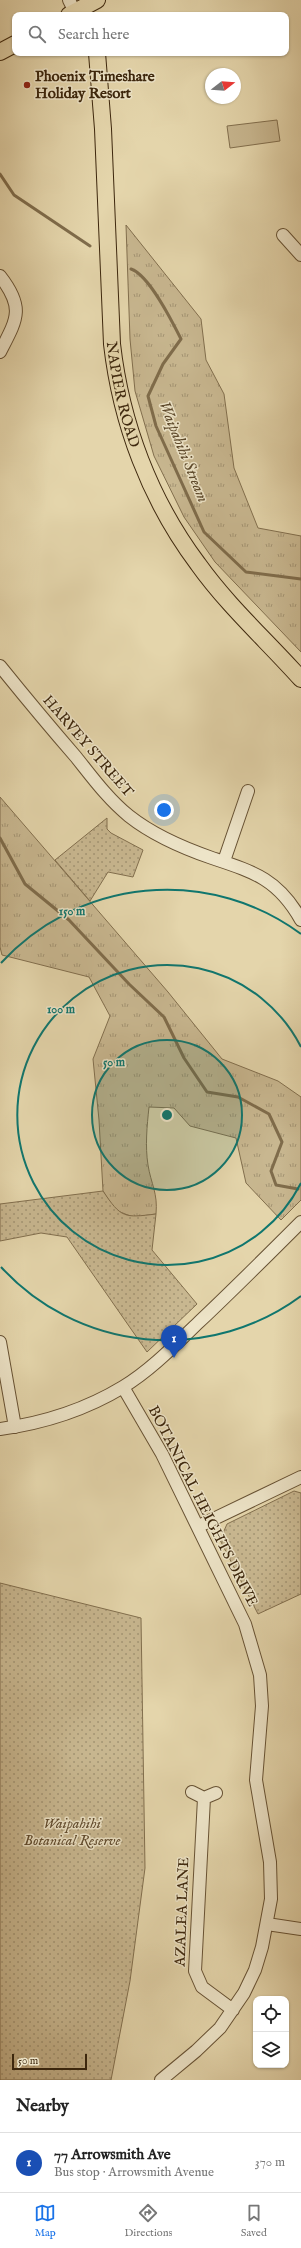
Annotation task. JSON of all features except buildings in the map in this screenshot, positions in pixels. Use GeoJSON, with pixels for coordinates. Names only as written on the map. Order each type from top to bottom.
{"type":"FeatureCollection","features":[{"type":"Feature","properties":{"kind":"main road"},"geometry":{"type":"LineString","coordinates":[[0,52],[12,46]]}},
{"type":"Feature","properties":{"kind":"main road","name":"NAPIER ROAD"},"geometry":{"type":"LineString","coordinates":[[97,56],[103,129],[112,344],[116,375],[130,432],[158,502],[176,533],[198,565],[232,606],[301,679]]}},
{"type":"Feature","properties":{"kind":"street"},"geometry":{"type":"LineString","coordinates":[[283,235],[301,255]]}},
{"type":"Feature","properties":{"kind":"street"},"geometry":{"type":"LineString","coordinates":[[0,276],[12,294],[17,316],[0,352]]}},
{"type":"Feature","properties":{"kind":"street","name":"HARVEY STREET"},"geometry":{"type":"LineString","coordinates":[[0,666],[107,795],[128,815],[151,831],[224,861],[243,867],[264,878],[292,904],[301,920]]}},
{"type":"Feature","properties":{"kind":"street"},"geometry":{"type":"LineString","coordinates":[[224,861],[248,791]]}},
{"type":"Feature","properties":{"kind":"street"},"geometry":{"type":"LineString","coordinates":[[0,1429],[16,1427],[72,1413],[123,1387],[148,1369],[171,1349],[301,1222]]}},
{"type":"Feature","properties":{"kind":"street"},"geometry":{"type":"LineString","coordinates":[[0,1342],[16,1427]]}},
{"type":"Feature","properties":{"kind":"street","name":"BOTANICAL HEIGHTS DRIVE"},"geometry":{"type":"LineString","coordinates":[[123,1387],[162,1454],[199,1526],[245,1624],[260,1675],[262,1706],[256,1780],[270,1862],[271,1899],[267,1924],[255,1970],[233,2010],[220,2028],[196,2051],[161,2080]]}},
{"type":"Feature","properties":{"kind":"street"},"geometry":{"type":"LineString","coordinates":[[199,1526],[301,1477]]}},
{"type":"Feature","properties":{"kind":"street"},"geometry":{"type":"LineString","coordinates":[[192,1792],[204,1798],[216,1793]]}},
{"type":"Feature","properties":{"kind":"street","name":"AZALEA LANE"},"geometry":{"type":"LineString","coordinates":[[204,1798],[194,1971],[202,1987],[233,2010]]}},
{"type":"Feature","properties":{"kind":"street"},"geometry":{"type":"LineString","coordinates":[[267,1924],[301,1929]]}},
{"type":"Feature","properties":{"kind":"green space"},"geometry":{"type":"Polygon","coordinates":[[[277,120],[280,141],[230,148],[227,126],[277,120]]]}},
{"type":"Feature","properties":{"kind":"green space"},"geometry":{"type":"Polygon","coordinates":[[[126,225],[201,319],[206,360],[224,394],[234,468],[258,528],[301,536],[301,652],[215,562],[184,517],[154,456],[135,391],[130,339],[126,225]]]}},
{"type":"Feature","properties":{"kind":"green space"},"geometry":{"type":"Polygon","coordinates":[[[0,797],[168,992],[222,1059],[278,1081],[301,1097],[301,1200],[281,1220],[246,1183],[236,1138],[190,1126],[174,1108],[149,1107],[147,1151],[149,1172],[156,1200],[156,1214],[133,1217],[115,1210],[103,1191],[99,1120],[93,1059],[110,1016],[89,977],[2,955],[0,947],[0,797]]]}},
{"type":"Feature","properties":{"kind":"green space"},"geometry":{"type":"Polygon","coordinates":[[[107,818],[107,829],[111,833],[143,850],[133,877],[108,872],[90,901],[55,860],[107,818]]]}},
{"type":"Feature","properties":{"kind":"green space"},"geometry":{"type":"Polygon","coordinates":[[[103,1191],[114,1207],[124,1214],[137,1216],[156,1214],[152,1250],[197,1304],[147,1352],[67,1237],[41,1233],[0,1241],[0,1204],[103,1191]]]}},
{"type":"Feature","properties":{"kind":"green space"},"geometry":{"type":"Polygon","coordinates":[[[294,1491],[301,1493],[301,1594],[258,1614],[220,1540],[227,1524],[294,1491]]]}},
{"type":"Feature","properties":{"kind":"green space","name":"Waipahihi Botanical Reserve"},"geometry":{"type":"Polygon","coordinates":[[[0,1583],[141,1618],[145,1868],[130,1981],[111,2080],[0,2080],[0,1583]]]}},
{"type":"Feature","properties":{"kind":"waterway","name":"Waipahihi Stream"},"geometry":{"type":"LineString","coordinates":[[0,174],[14,195],[90,246]]}},
{"type":"Feature","properties":{"kind":"waterway","name":"Waipahihi Stream"},"geometry":{"type":"LineString","coordinates":[[131,269],[138,273],[152,289],[181,339],[163,364],[148,396],[156,426],[204,532],[246,572],[301,579]]}},
{"type":"Feature","properties":{"kind":"waterway"},"geometry":{"type":"LineString","coordinates":[[0,838],[25,884],[69,920],[129,984],[164,1017],[184,1058],[207,1092],[238,1097],[269,1114],[282,1142],[271,1171],[276,1185],[298,1189]]}},
{"type":"Feature","properties":{"kind":"place","name":"Phoenix Timeshare Holiday Resort"},"geometry":{"type":"Point","coordinates":[27,85]}},
{"type":"Feature","properties":{"kind":"place","name":"77 Arrowsmith Ave"},"geometry":{"type":"Point","coordinates":[174,1358]}}]}
